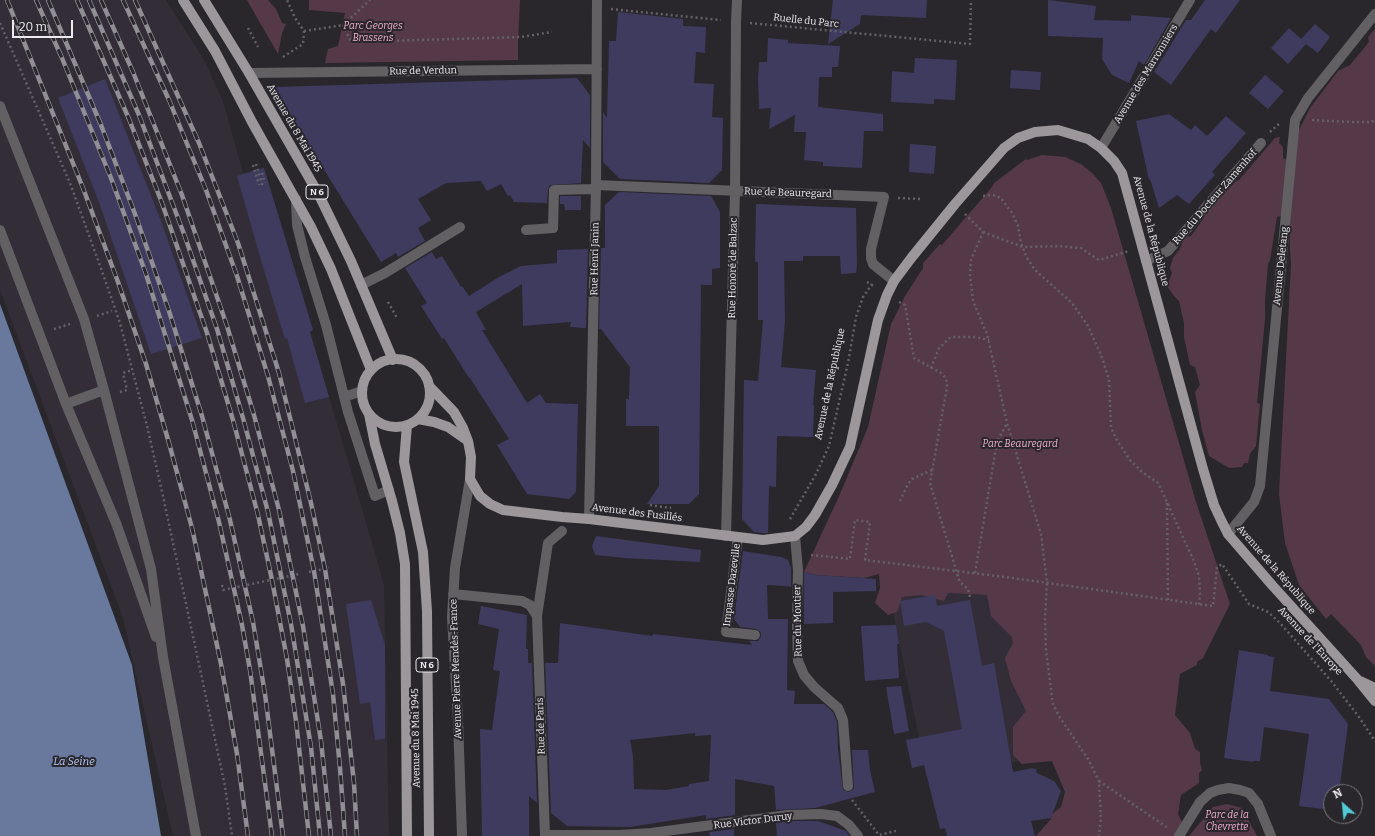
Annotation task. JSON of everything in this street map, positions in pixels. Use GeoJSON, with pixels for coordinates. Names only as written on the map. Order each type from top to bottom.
{"type":"FeatureCollection","features":[{"type":"Feature","properties":{"kind":"main road","name":"N 6"},"geometry":{"type":"LineString","coordinates":[[183,0],[215,51],[252,122],[312,227],[331,269],[371,370]]}},
{"type":"Feature","properties":{"kind":"main road","name":"Avenue du 8 Mai 1945"},"geometry":{"type":"LineString","coordinates":[[204,0],[249,73],[278,126],[316,189],[330,216],[393,360]]}},
{"type":"Feature","properties":{"kind":"main road","name":"Avenue de la République"},"geometry":{"type":"LineString","coordinates":[[790,537],[806,527],[815,515],[832,485],[850,447],[878,320],[894,281],[926,239],[1004,148],[1018,138],[1035,132],[1058,130],[1072,133],[1088,139],[1101,148],[1114,161],[1122,173],[1203,469],[1214,505],[1228,534],[1358,680]]}},
{"type":"Feature","properties":{"kind":"main road"},"geometry":{"type":"LineString","coordinates":[[362,391],[364,383],[371,370],[385,361],[393,360],[404,360],[414,365],[423,373],[429,386],[430,395],[428,404],[422,415],[418,419],[406,425],[396,427],[386,425],[377,421],[369,414]]}},
{"type":"Feature","properties":{"kind":"main road"},"geometry":{"type":"LineString","coordinates":[[429,386],[454,412],[463,428],[468,441],[471,457],[470,479]]}},
{"type":"Feature","properties":{"kind":"main road","name":"N 6"},"geometry":{"type":"LineString","coordinates":[[362,391],[362,399],[369,414]]}},
{"type":"Feature","properties":{"kind":"main road","name":"Avenue du 8 Mai 1945"},"geometry":{"type":"LineString","coordinates":[[369,414],[375,444],[400,533],[405,564],[407,836]]}},
{"type":"Feature","properties":{"kind":"main road"},"geometry":{"type":"LineString","coordinates":[[418,419],[434,422],[448,427],[468,441]]}},
{"type":"Feature","properties":{"kind":"main road","name":"Avenue du 8 Mai 1945"},"geometry":{"type":"LineString","coordinates":[[406,425],[404,462],[423,552],[427,611],[429,836]]}},
{"type":"Feature","properties":{"kind":"main road","name":"Avenue des Fusillés"},"geometry":{"type":"LineString","coordinates":[[470,479],[480,496],[490,504],[503,510],[589,519],[738,538],[763,540],[790,537]]}},
{"type":"Feature","properties":{"kind":"main road"},"geometry":{"type":"LineString","coordinates":[[1358,680],[1375,688]]}},
{"type":"Feature","properties":{"kind":"main road"},"geometry":{"type":"LineString","coordinates":[[1358,680],[1375,701]]}},
{"type":"Feature","properties":{"kind":"street","name":"Rue Honoré de Balzac"},"geometry":{"type":"LineString","coordinates":[[726,536],[735,191],[737,0]]}},
{"type":"Feature","properties":{"kind":"street","name":"Avenue des Marronniers"},"geometry":{"type":"LineString","coordinates":[[1101,148],[1189,1]]}},
{"type":"Feature","properties":{"kind":"street","name":"Rue Henri Janin"},"geometry":{"type":"LineString","coordinates":[[589,519],[596,187],[597,4]]}},
{"type":"Feature","properties":{"kind":"street","name":"Avenue Deletang"},"geometry":{"type":"LineString","coordinates":[[1228,534],[1254,502],[1260,486],[1295,120],[1308,98],[1375,14]]}},
{"type":"Feature","properties":{"kind":"street","name":"Rue de Verdun"},"geometry":{"type":"LineString","coordinates":[[249,73],[597,69]]}},
{"type":"Feature","properties":{"kind":"street"},"geometry":{"type":"LineString","coordinates":[[0,106],[84,319],[104,390],[151,570],[163,657],[196,836]]}},
{"type":"Feature","properties":{"kind":"street","name":"Rue du Docteur Zamenhof"},"geometry":{"type":"LineString","coordinates":[[1146,262],[1168,251],[1261,143]]}},
{"type":"Feature","properties":{"kind":"street","name":"Rue de Beauregard"},"geometry":{"type":"LineString","coordinates":[[526,230],[553,228],[554,190],[596,187],[884,197],[871,249],[871,258],[873,264],[894,281]]}},
{"type":"Feature","properties":{"kind":"street","name":"N 6"},"geometry":{"type":"LineString","coordinates":[[296,199],[297,225],[308,268],[326,325],[344,397],[375,496],[389,490]]}},
{"type":"Feature","properties":{"kind":"street"},"geometry":{"type":"LineString","coordinates":[[361,285],[385,273],[460,227]]}},
{"type":"Feature","properties":{"kind":"street"},"geometry":{"type":"LineString","coordinates":[[0,230],[66,404],[116,523],[163,657]]}},
{"type":"Feature","properties":{"kind":"street"},"geometry":{"type":"LineString","coordinates":[[66,404],[104,390]]}},
{"type":"Feature","properties":{"kind":"street"},"geometry":{"type":"LineString","coordinates":[[344,397],[362,391]]}},
{"type":"Feature","properties":{"kind":"street","name":"Avenue Pierre Mendès-France"},"geometry":{"type":"LineString","coordinates":[[462,836],[458,720],[452,617],[459,537],[470,479]]}},
{"type":"Feature","properties":{"kind":"street","name":"Rue de Paris"},"geometry":{"type":"LineString","coordinates":[[545,836],[538,616],[548,543],[562,531]]}},
{"type":"Feature","properties":{"kind":"street","name":"Rue du Moutier"},"geometry":{"type":"LineString","coordinates":[[790,537],[798,570],[796,624],[798,661],[804,675],[814,687],[838,708],[843,720],[848,786]]}},
{"type":"Feature","properties":{"kind":"street","name":"Impasse Dazeville"},"geometry":{"type":"LineString","coordinates":[[738,538],[726,632],[755,635]]}},
{"type":"Feature","properties":{"kind":"street"},"geometry":{"type":"LineString","coordinates":[[453,594],[522,600],[530,605],[538,616]]}},
{"type":"Feature","properties":{"kind":"street"},"geometry":{"type":"LineString","coordinates":[[1179,836],[1200,802],[1210,793],[1229,788],[1249,793],[1258,804],[1272,836]]}},
{"type":"Feature","properties":{"kind":"street","name":"Rue Victor Duruy"},"geometry":{"type":"LineString","coordinates":[[545,836],[652,835],[788,815],[821,814],[837,816],[849,825],[858,836]]}},
{"type":"Feature","properties":{"kind":"path"},"geometry":{"type":"LineString","coordinates":[[279,61],[302,44],[304,31],[294,18],[287,0]]}},
{"type":"Feature","properties":{"kind":"path"},"geometry":{"type":"LineString","coordinates":[[304,31],[343,26],[370,0]]}},
{"type":"Feature","properties":{"kind":"path","name":"Ruelle du Parc"},"geometry":{"type":"LineString","coordinates":[[597,4],[736,22],[970,44],[971,0]]}},
{"type":"Feature","properties":{"kind":"path"},"geometry":{"type":"LineString","coordinates":[[0,24],[70,183],[120,323],[150,440],[181,580],[225,786],[232,836]]}},
{"type":"Feature","properties":{"kind":"path"},"geometry":{"type":"LineString","coordinates":[[343,26],[351,42],[521,37],[552,32]]}},
{"type":"Feature","properties":{"kind":"path"},"geometry":{"type":"LineString","coordinates":[[248,28],[258,47]]}},
{"type":"Feature","properties":{"kind":"path"},"geometry":{"type":"LineString","coordinates":[[1309,120],[1357,122],[1371,122],[1375,120]]}},
{"type":"Feature","properties":{"kind":"path"},"geometry":{"type":"LineString","coordinates":[[259,185],[255,164],[263,187]]}},
{"type":"Feature","properties":{"kind":"path"},"geometry":{"type":"LineString","coordinates":[[813,555],[850,559],[855,520],[870,522],[865,560],[1047,582],[1198,605],[1200,595],[1199,576],[1193,559],[1167,502],[1157,482],[1142,472],[1130,460],[1111,428],[1109,379],[1101,355],[1088,326],[1072,303],[1035,270],[1027,258],[1018,226],[1012,213],[1001,198],[992,195],[983,196],[977,201]]}},
{"type":"Feature","properties":{"kind":"path"},"geometry":{"type":"LineString","coordinates":[[903,198],[922,199]]}},
{"type":"Feature","properties":{"kind":"path"},"geometry":{"type":"LineString","coordinates":[[963,212],[983,232],[1023,247],[1060,246],[1081,248],[1099,260],[1118,254]]}},
{"type":"Feature","properties":{"kind":"path"},"geometry":{"type":"LineString","coordinates":[[983,232],[971,260],[970,275],[973,301],[988,340],[1007,423],[1041,534],[1047,582],[1045,618],[1046,651],[1053,704],[1058,716],[1088,759],[1099,781],[1101,819],[1099,836]]}},
{"type":"Feature","properties":{"kind":"path"},"geometry":{"type":"LineString","coordinates":[[867,282],[905,306],[914,358],[944,377],[947,387],[930,483],[958,580],[968,589],[970,597]]}},
{"type":"Feature","properties":{"kind":"path","name":"Avenue de la République"},"geometry":{"type":"LineString","coordinates":[[790,537],[784,529],[816,474],[829,446],[848,363],[856,317],[863,297],[874,282]]}},
{"type":"Feature","properties":{"kind":"path"},"geometry":{"type":"LineString","coordinates":[[388,302],[397,318]]}},
{"type":"Feature","properties":{"kind":"path"},"geometry":{"type":"LineString","coordinates":[[101,315],[112,312]]}},
{"type":"Feature","properties":{"kind":"path"},"geometry":{"type":"LineString","coordinates":[[931,368],[939,348],[951,337],[975,337],[988,340]]}},
{"type":"Feature","properties":{"kind":"path"},"geometry":{"type":"LineString","coordinates":[[126,388],[123,373],[132,370]]}},
{"type":"Feature","properties":{"kind":"path"},"geometry":{"type":"LineString","coordinates":[[975,573],[997,442],[1007,423]]}},
{"type":"Feature","properties":{"kind":"path"},"geometry":{"type":"LineString","coordinates":[[900,501],[912,479],[932,470]]}},
{"type":"Feature","properties":{"kind":"path"},"geometry":{"type":"LineString","coordinates":[[1167,502],[1168,601]]}},
{"type":"Feature","properties":{"kind":"path"},"geometry":{"type":"LineString","coordinates":[[650,505],[671,508]]}},
{"type":"Feature","properties":{"kind":"path","name":"Avenue de l'Europe"},"geometry":{"type":"LineString","coordinates":[[1198,605],[1213,606],[1217,567],[1222,564],[1249,604],[1268,612],[1280,623],[1332,682],[1359,717],[1375,741]]}},
{"type":"Feature","properties":{"kind":"path"},"geometry":{"type":"LineString","coordinates":[[309,572],[329,568]]}},
{"type":"Feature","properties":{"kind":"path"},"geometry":{"type":"LineString","coordinates":[[222,585],[223,590],[299,574]]}},
{"type":"Feature","properties":{"kind":"path"},"geometry":{"type":"LineString","coordinates":[[1099,781],[1179,836]]}},
{"type":"Feature","properties":{"kind":"shaded area"},"geometry":{"type":"Polygon","coordinates":[[[0,0],[166,0],[204,60],[223,101],[243,173],[265,167],[264,169],[313,330],[310,332],[384,586],[389,836],[173,836],[123,618],[0,290],[0,0]]]}},
{"type":"Feature","properties":{"kind":"shaded area"},"geometry":{"type":"Polygon","coordinates":[[[888,589],[1000,596],[1027,691],[1052,754],[928,781],[888,589]]]}},
{"type":"Feature","properties":{"kind":"green space"},"geometry":{"type":"Polygon","coordinates":[[[247,0],[268,0],[276,9],[282,23],[286,24],[282,33],[278,54],[247,0]]]}},
{"type":"Feature","properties":{"kind":"green space","name":"Parc Georges Brassens"},"geometry":{"type":"Polygon","coordinates":[[[309,0],[520,0],[518,60],[325,63],[328,49],[338,46],[345,13],[309,10],[309,0]]]}},
{"type":"Feature","properties":{"kind":"green space"},"geometry":{"type":"Polygon","coordinates":[[[1375,29],[1375,666],[1366,657],[1361,645],[1331,614],[1326,619],[1299,585],[1285,543],[1279,494],[1291,264],[1289,214],[1277,217],[1270,260],[1268,264],[1265,319],[1257,403],[1260,404],[1256,446],[1250,454],[1248,463],[1244,463],[1242,467],[1229,468],[1209,456],[1202,430],[1195,392],[1200,385],[1195,367],[1190,365],[1184,337],[1184,323],[1179,301],[1167,286],[1172,273],[1170,268],[1173,258],[1180,249],[1184,237],[1191,236],[1211,208],[1235,182],[1239,180],[1275,138],[1280,137],[1279,143],[1283,147],[1283,158],[1287,160],[1295,153],[1299,130],[1310,108],[1338,71],[1350,65],[1369,42],[1368,37],[1375,29]]]}},
{"type":"Feature","properties":{"kind":"green space","name":"Parc Beauregard"},"geometry":{"type":"Polygon","coordinates":[[[1042,155],[1065,157],[1081,164],[1101,183],[1111,208],[1196,502],[1230,604],[1203,658],[1197,662],[1197,665],[1180,674],[1175,715],[1190,733],[1195,749],[1200,752],[1200,763],[1202,770],[1199,773],[1199,783],[1181,795],[1178,814],[1187,832],[1184,836],[1036,836],[1051,819],[1052,814],[1061,807],[1065,792],[1052,761],[1022,764],[1013,755],[1013,727],[1026,711],[1011,681],[1005,658],[1013,643],[1011,636],[991,616],[987,595],[948,593],[944,601],[921,595],[902,597],[897,612],[888,615],[875,603],[880,588],[879,574],[864,578],[816,575],[804,572],[840,494],[868,427],[891,324],[905,296],[923,268],[923,263],[940,244],[942,245],[994,183],[1026,159],[1027,160],[1042,155]]]}},
{"type":"Feature","properties":{"kind":"green space","name":"Parc de la Chevrette"},"geometry":{"type":"Polygon","coordinates":[[[1227,804],[1242,808],[1257,836],[1189,836],[1213,807],[1227,804]]]}},
{"type":"Feature","properties":{"kind":"water","name":"La Seine"},"geometry":{"type":"Polygon","coordinates":[[[0,304],[132,665],[161,836],[0,836],[0,304]]]}},
{"type":"Feature","properties":{"kind":"building"},"geometry":{"type":"Polygon","coordinates":[[[833,0],[927,0],[926,18],[861,15],[860,24],[828,44],[833,0]]]}},
{"type":"Feature","properties":{"kind":"building"},"geometry":{"type":"Polygon","coordinates":[[[1048,0],[1096,6],[1094,20],[1131,21],[1131,15],[1171,18],[1144,65],[1139,61],[1129,83],[1112,75],[1102,59],[1103,38],[1048,36],[1048,0]]]}},
{"type":"Feature","properties":{"kind":"building"},"geometry":{"type":"Polygon","coordinates":[[[1205,0],[1240,0],[1216,33],[1211,29],[1171,85],[1154,72],[1186,20],[1191,20],[1205,0]]]}},
{"type":"Feature","properties":{"kind":"building"},"geometry":{"type":"Polygon","coordinates":[[[618,12],[683,19],[683,26],[706,27],[705,53],[696,52],[694,83],[714,84],[712,117],[723,118],[722,170],[709,183],[620,179],[603,162],[603,112],[607,118],[609,41],[616,41],[618,12]]]}},
{"type":"Feature","properties":{"kind":"building"},"geometry":{"type":"Polygon","coordinates":[[[1315,24],[1330,37],[1318,53],[1306,44],[1288,64],[1271,48],[1289,28],[1301,39],[1315,24]]]}},
{"type":"Feature","properties":{"kind":"building"},"geometry":{"type":"Polygon","coordinates":[[[768,38],[788,40],[788,43],[840,46],[838,67],[832,67],[832,77],[819,77],[818,107],[883,114],[883,131],[864,131],[862,168],[823,166],[823,162],[804,160],[806,132],[794,132],[795,115],[769,129],[771,108],[759,109],[758,79],[759,62],[767,62],[768,38]]]}},
{"type":"Feature","properties":{"kind":"building"},"geometry":{"type":"Polygon","coordinates":[[[915,58],[957,60],[955,100],[934,99],[934,104],[891,102],[892,71],[914,73],[915,58]]]}},
{"type":"Feature","properties":{"kind":"building"},"geometry":{"type":"Polygon","coordinates":[[[1011,70],[1041,72],[1040,90],[1010,88],[1011,70]]]}},
{"type":"Feature","properties":{"kind":"building"},"geometry":{"type":"Polygon","coordinates":[[[1265,75],[1284,91],[1268,109],[1249,93],[1265,75]]]}},
{"type":"Feature","properties":{"kind":"building"},"geometry":{"type":"Polygon","coordinates":[[[577,78],[590,95],[590,148],[583,140],[581,183],[550,185],[548,189],[547,203],[514,202],[510,195],[508,196],[501,184],[487,191],[481,181],[446,183],[418,199],[431,220],[418,228],[425,241],[398,257],[396,253],[381,262],[294,121],[275,87],[577,78]]]}},
{"type":"Feature","properties":{"kind":"building"},"geometry":{"type":"Polygon","coordinates":[[[105,79],[161,221],[202,338],[151,354],[100,205],[58,98],[105,79]]]}},
{"type":"Feature","properties":{"kind":"building"},"geometry":{"type":"Polygon","coordinates":[[[1169,114],[1191,130],[1195,125],[1207,136],[1226,116],[1246,133],[1212,172],[1215,175],[1189,204],[1177,195],[1159,208],[1150,179],[1149,180],[1136,121],[1169,114]]]}},
{"type":"Feature","properties":{"kind":"building"},"geometry":{"type":"Polygon","coordinates":[[[910,144],[936,146],[934,174],[909,172],[910,144]]]}},
{"type":"Feature","properties":{"kind":"building"},"geometry":{"type":"Polygon","coordinates":[[[264,168],[313,330],[310,332],[329,397],[305,403],[287,338],[285,339],[237,176],[264,168]]]}},
{"type":"Feature","properties":{"kind":"building"},"geometry":{"type":"Polygon","coordinates":[[[619,192],[711,196],[720,212],[720,268],[712,269],[712,285],[701,285],[699,494],[689,504],[647,504],[659,486],[659,426],[626,426],[626,399],[629,399],[630,367],[601,329],[599,329],[601,248],[605,248],[605,205],[619,192]]]}},
{"type":"Feature","properties":{"kind":"building"},"geometry":{"type":"Polygon","coordinates":[[[560,196],[581,196],[581,210],[565,210],[564,204],[560,204],[560,196]]]}},
{"type":"Feature","properties":{"kind":"building"},"geometry":{"type":"Polygon","coordinates":[[[756,204],[856,208],[856,273],[841,274],[840,256],[803,256],[803,261],[784,261],[785,321],[781,367],[816,370],[813,405],[813,437],[777,436],[776,487],[769,486],[768,533],[754,532],[742,519],[744,380],[758,381],[763,320],[758,320],[758,262],[755,262],[756,204]]]}},
{"type":"Feature","properties":{"kind":"building"},"geometry":{"type":"Polygon","coordinates":[[[588,249],[586,328],[570,327],[571,322],[523,326],[522,284],[476,312],[486,330],[482,330],[527,403],[540,394],[546,403],[578,404],[576,492],[569,499],[527,494],[497,445],[509,439],[444,338],[442,339],[421,306],[427,303],[405,268],[432,252],[436,259],[442,256],[461,287],[462,286],[469,296],[499,277],[521,266],[557,263],[557,250],[588,249]]]}},
{"type":"Feature","properties":{"kind":"building"},"geometry":{"type":"Polygon","coordinates":[[[596,536],[701,550],[700,562],[595,555],[592,546],[596,536]]]}},
{"type":"Feature","properties":{"kind":"building"},"geometry":{"type":"Polygon","coordinates":[[[743,551],[781,557],[788,560],[791,568],[791,587],[767,585],[768,619],[788,619],[787,690],[795,691],[794,704],[824,704],[833,712],[837,722],[838,750],[843,790],[849,792],[854,788],[852,750],[868,750],[870,770],[875,792],[815,808],[776,810],[774,786],[735,779],[735,815],[706,819],[706,815],[630,827],[567,826],[551,813],[545,663],[558,663],[560,623],[652,636],[653,634],[752,645],[749,641],[758,641],[761,636],[761,632],[756,629],[740,627],[734,619],[743,551]],[[695,733],[630,740],[633,757],[634,789],[666,790],[709,781],[711,735],[695,736],[695,733]]]}},
{"type":"Feature","properties":{"kind":"building"},"geometry":{"type":"Polygon","coordinates":[[[804,572],[815,575],[876,579],[876,591],[833,592],[833,623],[804,624],[804,572]]]}},
{"type":"Feature","properties":{"kind":"building"},"geometry":{"type":"Polygon","coordinates":[[[935,595],[937,606],[970,600],[982,666],[994,663],[1013,772],[1033,768],[1036,769],[1037,773],[1054,781],[1061,791],[1051,818],[1031,821],[1035,836],[947,836],[945,828],[940,829],[924,765],[912,768],[906,740],[962,729],[944,631],[926,622],[904,626],[900,601],[935,595]]]}},
{"type":"Feature","properties":{"kind":"building"},"geometry":{"type":"Polygon","coordinates":[[[371,600],[385,645],[385,739],[375,740],[370,702],[360,704],[346,604],[371,600]]]}},
{"type":"Feature","properties":{"kind":"building"},"geometry":{"type":"Polygon","coordinates":[[[481,606],[527,615],[526,649],[528,649],[528,663],[532,663],[537,803],[529,796],[529,836],[482,836],[480,729],[492,730],[500,671],[493,670],[499,629],[478,624],[481,606]]]}},
{"type":"Feature","properties":{"kind":"building"},"geometry":{"type":"Polygon","coordinates":[[[896,625],[899,644],[897,644],[899,678],[865,681],[861,626],[896,625]]]}},
{"type":"Feature","properties":{"kind":"building"},"geometry":{"type":"Polygon","coordinates":[[[1239,650],[1274,657],[1270,691],[1329,699],[1348,724],[1340,784],[1323,784],[1323,809],[1299,806],[1309,734],[1264,727],[1260,761],[1253,762],[1224,758],[1239,650]]]}},
{"type":"Feature","properties":{"kind":"building"},"geometry":{"type":"Polygon","coordinates":[[[901,686],[909,731],[894,734],[886,687],[901,686]]]}},
{"type":"Feature","properties":{"kind":"building"},"geometry":{"type":"Polygon","coordinates":[[[789,821],[818,821],[846,831],[850,836],[777,836],[776,823],[789,821]]]}},
{"type":"Feature","properties":{"kind":"building"},"geometry":{"type":"Polygon","coordinates":[[[734,829],[734,836],[710,836],[709,832],[734,829]]]}},
{"type":"Feature","properties":{"kind":"railway"},"geometry":{"type":"LineString","coordinates":[[7,0],[83,188],[118,282],[146,364],[169,443],[192,528],[221,664],[237,754],[248,836]]}},
{"type":"Feature","properties":{"kind":"railway"},"geometry":{"type":"LineString","coordinates":[[36,0],[62,58],[111,178],[146,274],[192,420],[219,522],[242,625],[250,670],[272,836]]}},
{"type":"Feature","properties":{"kind":"railway"},"geometry":{"type":"LineString","coordinates":[[48,0],[101,125],[135,214],[169,311],[202,416],[230,520],[253,622],[265,694],[283,836]]}},
{"type":"Feature","properties":{"kind":"railway"},"geometry":{"type":"LineString","coordinates":[[77,0],[129,119],[162,203],[207,333],[233,420],[258,515],[287,659],[296,721],[309,836]]}},
{"type":"Feature","properties":{"kind":"railway"},"geometry":{"type":"LineString","coordinates":[[89,0],[139,115],[184,234],[217,329],[243,418],[268,512],[291,624],[311,747],[320,836]]}},
{"type":"Feature","properties":{"kind":"railway"},"geometry":{"type":"LineString","coordinates":[[101,0],[133,72],[182,195],[227,326],[254,415],[279,510],[303,626],[321,741],[331,836]]}},
{"type":"Feature","properties":{"kind":"railway"},"geometry":{"type":"LineString","coordinates":[[123,0],[169,100],[206,190],[237,276],[268,376],[293,471],[314,571],[333,694],[345,836]]}},
{"type":"Feature","properties":{"kind":"railway"},"geometry":{"type":"LineString","coordinates":[[135,0],[199,143],[238,243],[279,373],[311,503],[325,569],[343,684],[354,783],[357,836]]}}]}
